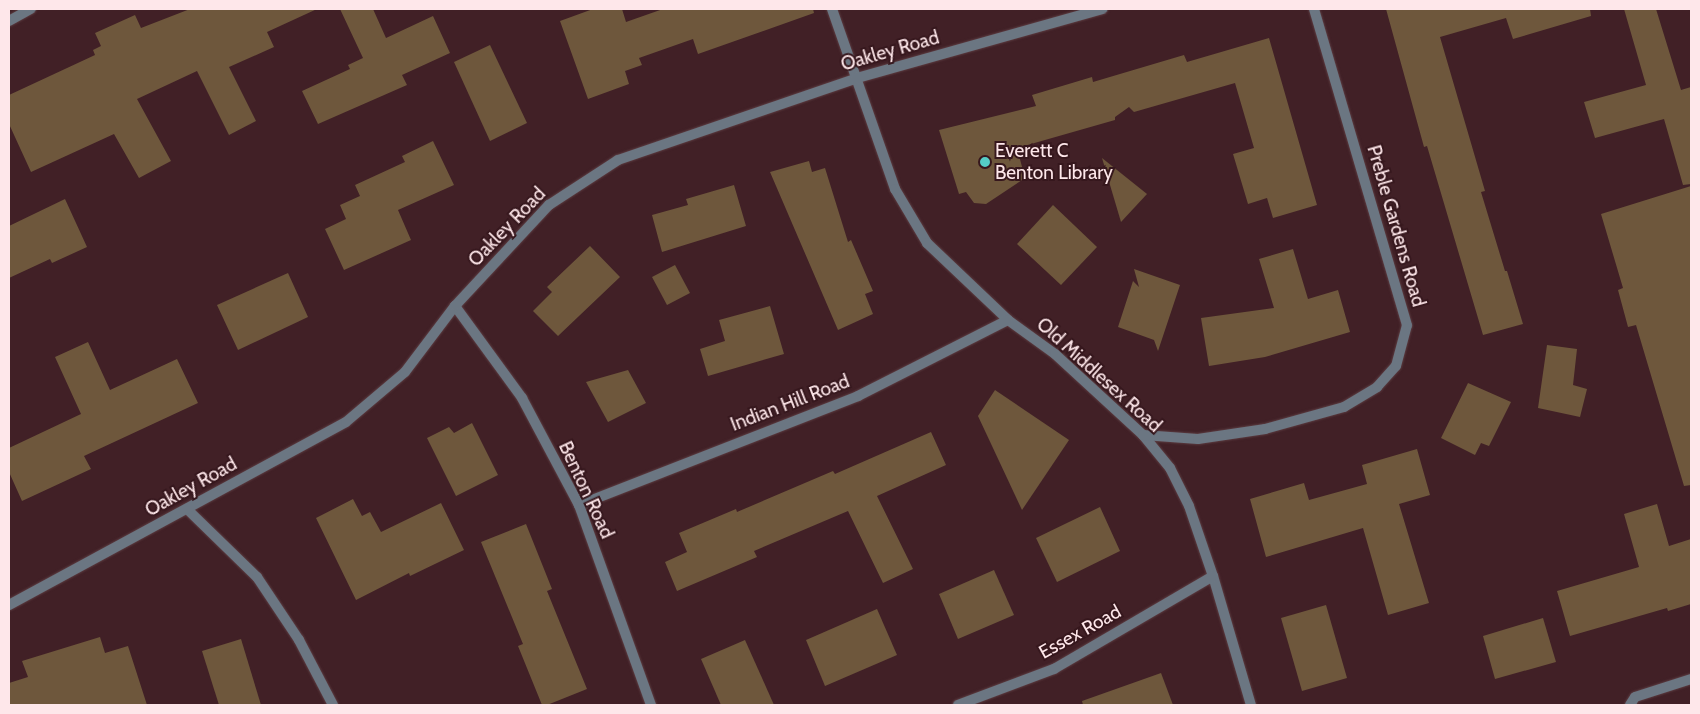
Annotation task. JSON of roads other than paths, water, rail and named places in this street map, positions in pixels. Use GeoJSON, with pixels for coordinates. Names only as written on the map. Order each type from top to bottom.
{"type":"FeatureCollection","features":[{"type":"Feature","properties":{"kind":"street"},"geometry":{"type":"LineString","coordinates":[[9,21],[31,9]]}},
{"type":"Feature","properties":{"kind":"street","name":"Old Middlesex Road"},"geometry":{"type":"LineString","coordinates":[[832,9],[895,189],[927,243],[1008,320],[1055,354],[1144,435],[1170,468],[1189,506],[1213,576],[1252,705]]}},
{"type":"Feature","properties":{"kind":"street","name":"Oakley Road"},"geometry":{"type":"LineString","coordinates":[[9,605],[346,422],[405,372],[455,306],[549,205],[618,160],[857,78],[1103,9]]}},
{"type":"Feature","properties":{"kind":"street","name":"Preble Gardens Road"},"geometry":{"type":"LineString","coordinates":[[1144,435],[1198,439],[1265,429],[1344,407],[1377,387],[1396,366],[1407,325],[1314,9]]}},
{"type":"Feature","properties":{"kind":"street","name":"Benton Road"},"geometry":{"type":"LineString","coordinates":[[455,306],[522,398],[579,505],[651,705]]}},
{"type":"Feature","properties":{"kind":"street","name":"Indian Hill Road"},"geometry":{"type":"LineString","coordinates":[[579,505],[858,396],[1008,320]]}},
{"type":"Feature","properties":{"kind":"street"},"geometry":{"type":"LineString","coordinates":[[187,509],[258,577],[299,640],[333,705]]}},
{"type":"Feature","properties":{"kind":"street","name":"Essex Road"},"geometry":{"type":"LineString","coordinates":[[958,705],[1054,669],[1213,576]]}},
{"type":"Feature","properties":{"kind":"street"},"geometry":{"type":"LineString","coordinates":[[1630,705],[1635,698],[1691,679]]}},
{"type":"Feature","properties":{"kind":"place","name":"Everett C Benton Library"},"geometry":{"type":"Point","coordinates":[985,162]}}]}
